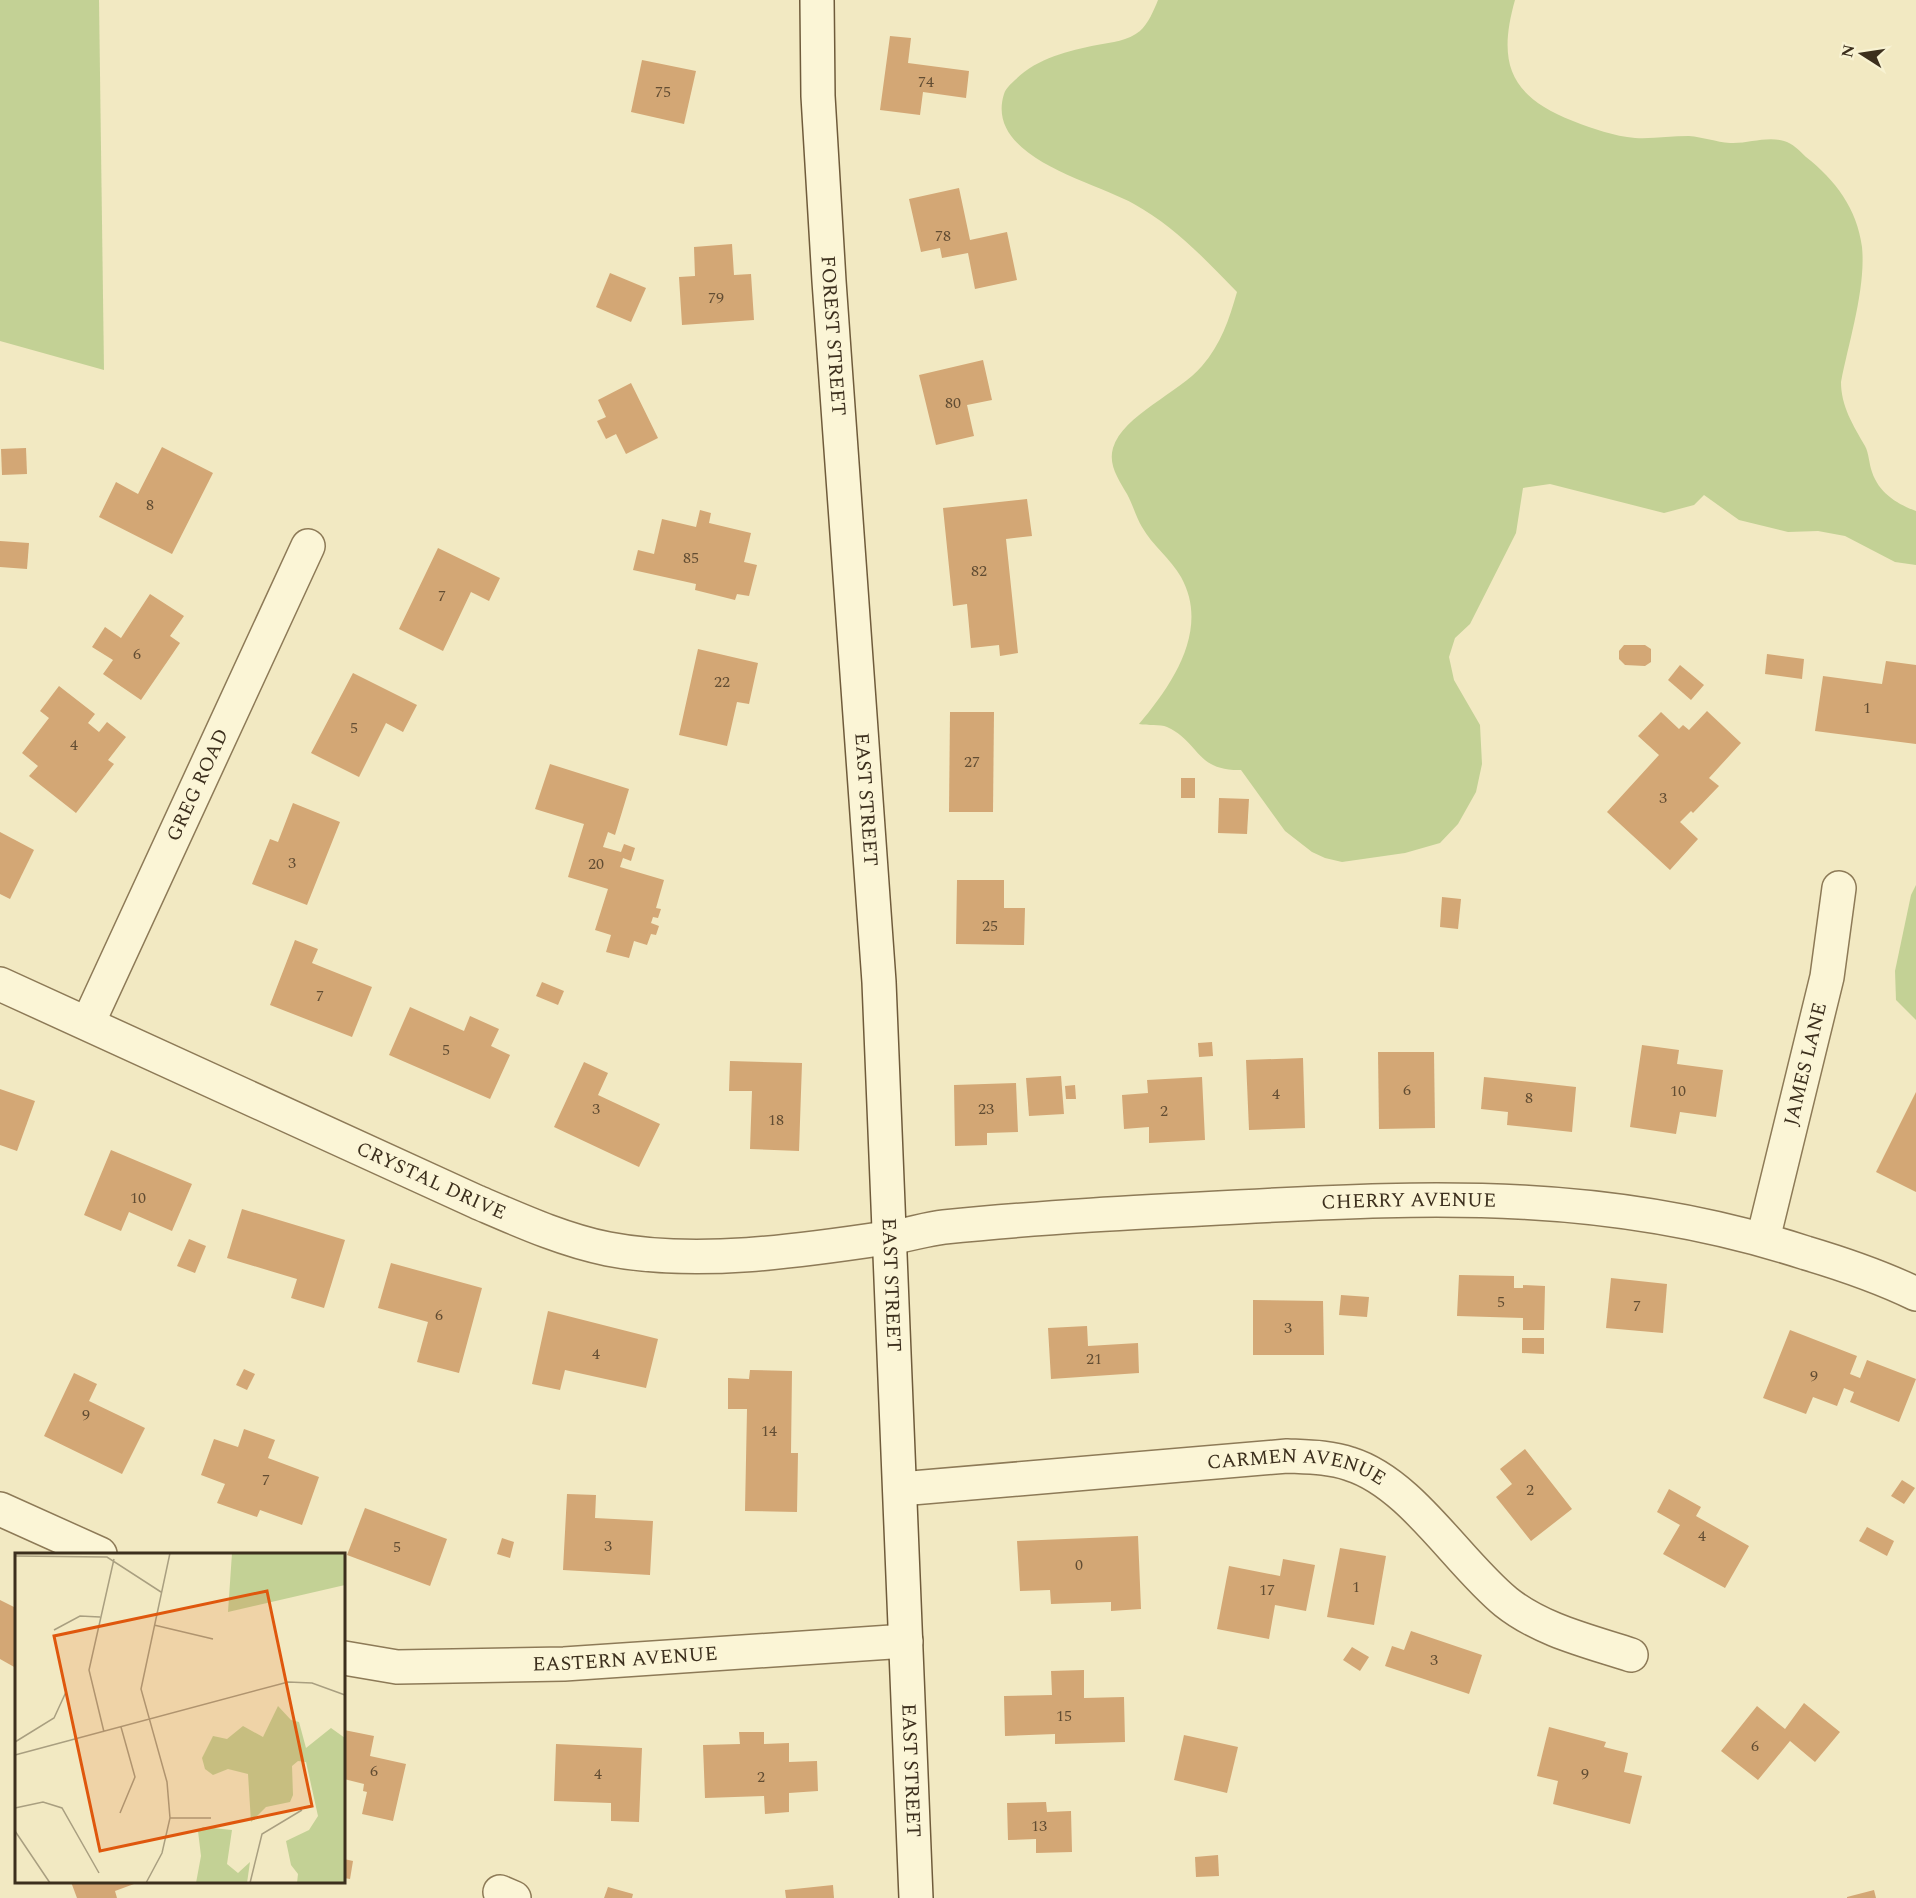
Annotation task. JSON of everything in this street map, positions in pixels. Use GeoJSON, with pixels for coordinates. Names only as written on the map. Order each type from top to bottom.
{"type":"FeatureCollection","features":[{"type":"Feature","properties":{"kind":"street","name":"FOREST STREET"},"geometry":{"type":"LineString","coordinates":[[817,0],[818,96],[829,281],[858,672]]}},
{"type":"Feature","properties":{"kind":"street","name":"GREG ROAD"},"geometry":{"type":"LineString","coordinates":[[88,1023],[308,546]]}},
{"type":"Feature","properties":{"kind":"street","name":"EAST STREET"},"geometry":{"type":"LineString","coordinates":[[858,672],[879,982],[916,1898]]}},
{"type":"Feature","properties":{"kind":"street","name":"JAMES LANE"},"geometry":{"type":"LineString","coordinates":[[1762,1239],[1827,976],[1839,888]]}},
{"type":"Feature","properties":{"kind":"street","name":"CRYSTAL DRIVE"},"geometry":{"type":"LineString","coordinates":[[0,984],[477,1202],[589,1245],[635,1254],[680,1256],[749,1254],[890,1238]]}},
{"type":"Feature","properties":{"kind":"street","name":"CHERRY AVENUE"},"geometry":{"type":"LineString","coordinates":[[890,1238],[939,1227],[1113,1214],[1373,1199],[1453,1198],[1607,1208],[1692,1221],[1762,1239],[1838,1263],[1916,1294]]}},
{"type":"Feature","properties":{"kind":"street","name":"CARMEN AVENUE"},"geometry":{"type":"LineString","coordinates":[[900,1489],[1287,1456],[1322,1458],[1350,1464],[1369,1472],[1400,1494],[1506,1602],[1548,1627],[1631,1655]]}},
{"type":"Feature","properties":{"kind":"street"},"geometry":{"type":"LineString","coordinates":[[0,1509],[98,1553]]}},
{"type":"Feature","properties":{"kind":"street","name":"EASTERN AVENUE"},"geometry":{"type":"LineString","coordinates":[[345,1658],[397,1667],[564,1664],[906,1641]]}},
{"type":"Feature","properties":{"kind":"green space"},"geometry":{"type":"Polygon","coordinates":[[[0,0],[99,0],[104,370],[0,341],[0,0]]]}},
{"type":"Feature","properties":{"kind":"green space"},"geometry":{"type":"Polygon","coordinates":[[[1158,0],[1515,0],[1508,42],[1509,60],[1514,75],[1522,89],[1535,101],[1552,111],[1588,127],[1627,137],[1689,136],[1730,143],[1770,139],[1793,145],[1835,185],[1850,207],[1859,233],[1862,247],[1862,280],[1841,382],[1843,399],[1848,415],[1866,449],[1872,472],[1879,486],[1896,501],[1916,511],[1916,565],[1895,562],[1845,536],[1818,531],[1788,532],[1739,520],[1704,495],[1694,505],[1664,513],[1550,484],[1523,488],[1516,533],[1470,624],[1455,638],[1449,657],[1454,680],[1480,725],[1482,764],[1476,792],[1458,824],[1440,843],[1405,853],[1342,862],[1312,852],[1285,831],[1241,770],[1226,769],[1206,761],[1178,733],[1167,727],[1139,724],[1175,674],[1184,655],[1191,616],[1189,597],[1181,577],[1146,534],[1118,478],[1112,460],[1113,448],[1128,425],[1180,386],[1202,366],[1224,331],[1237,292],[1189,244],[1149,213],[1047,165],[1026,151],[1011,135],[1002,116],[1005,92],[1024,72],[1053,57],[1130,37],[1146,25],[1158,0]]]}},
{"type":"Feature","properties":{"kind":"green space"},"geometry":{"type":"Polygon","coordinates":[[[1916,885],[1916,1020],[1896,1000],[1895,971],[1911,895],[1916,885]]]}},
{"type":"Feature","properties":{"kind":"building"},"geometry":{"type":"Polygon","coordinates":[[[890,36],[911,38],[908,63],[969,71],[966,98],[923,92],[920,115],[880,110],[890,36]]]}},
{"type":"Feature","properties":{"kind":"building"},"geometry":{"type":"Polygon","coordinates":[[[642,60],[696,71],[684,124],[631,112],[642,60]]]}},
{"type":"Feature","properties":{"kind":"building"},"geometry":{"type":"Polygon","coordinates":[[[959,188],[970,240],[1007,232],[1017,280],[975,289],[968,253],[942,258],[940,248],[921,252],[909,199],[959,188]]]}},
{"type":"Feature","properties":{"kind":"building"},"geometry":{"type":"Polygon","coordinates":[[[732,244],[734,275],[751,274],[754,320],[682,325],[679,277],[695,276],[694,247],[732,244]]]}},
{"type":"Feature","properties":{"kind":"building"},"geometry":{"type":"Polygon","coordinates":[[[610,273],[646,288],[631,322],[596,307],[610,273]]]}},
{"type":"Feature","properties":{"kind":"building"},"geometry":{"type":"Polygon","coordinates":[[[983,360],[992,400],[967,405],[974,436],[936,445],[919,375],[983,360]]]}},
{"type":"Feature","properties":{"kind":"building"},"geometry":{"type":"Polygon","coordinates":[[[631,383],[658,438],[626,454],[616,434],[606,439],[597,421],[606,417],[598,400],[631,383]]]}},
{"type":"Feature","properties":{"kind":"building"},"geometry":{"type":"Polygon","coordinates":[[[162,447],[213,473],[172,554],[99,517],[116,482],[138,494],[162,447]]]}},
{"type":"Feature","properties":{"kind":"building"},"geometry":{"type":"Polygon","coordinates":[[[26,448],[27,474],[2,475],[1,449],[26,448]]]}},
{"type":"Feature","properties":{"kind":"building"},"geometry":{"type":"Polygon","coordinates":[[[1027,499],[1032,536],[1006,539],[1018,653],[1000,656],[999,645],[971,648],[967,604],[953,606],[943,508],[1027,499]]]}},
{"type":"Feature","properties":{"kind":"building"},"geometry":{"type":"Polygon","coordinates":[[[700,510],[711,513],[709,523],[751,533],[744,562],[757,565],[749,596],[737,594],[735,600],[695,590],[696,584],[633,570],[638,550],[654,554],[662,519],[696,527],[700,510]]]}},
{"type":"Feature","properties":{"kind":"building"},"geometry":{"type":"Polygon","coordinates":[[[0,541],[29,543],[27,569],[0,567],[0,541]]]}},
{"type":"Feature","properties":{"kind":"building"},"geometry":{"type":"Polygon","coordinates":[[[438,548],[500,578],[489,601],[471,592],[443,651],[399,629],[438,548]]]}},
{"type":"Feature","properties":{"kind":"building"},"geometry":{"type":"Polygon","coordinates":[[[150,594],[184,616],[170,636],[180,643],[141,700],[103,674],[113,660],[92,647],[105,627],[121,638],[150,594]]]}},
{"type":"Feature","properties":{"kind":"building"},"geometry":{"type":"Polygon","coordinates":[[[1624,645],[1645,645],[1651,649],[1651,662],[1645,666],[1625,665],[1619,659],[1619,651],[1624,645]]]}},
{"type":"Feature","properties":{"kind":"building"},"geometry":{"type":"Polygon","coordinates":[[[698,649],[758,663],[749,704],[737,702],[727,746],[679,735],[698,649]]]}},
{"type":"Feature","properties":{"kind":"building"},"geometry":{"type":"Polygon","coordinates":[[[1767,654],[1804,659],[1802,679],[1765,674],[1767,654]]]}},
{"type":"Feature","properties":{"kind":"building"},"geometry":{"type":"Polygon","coordinates":[[[1886,661],[1916,665],[1916,744],[1815,731],[1823,676],[1882,684],[1886,661]]]}},
{"type":"Feature","properties":{"kind":"building"},"geometry":{"type":"Polygon","coordinates":[[[1680,665],[1704,685],[1691,700],[1668,680],[1680,665]]]}},
{"type":"Feature","properties":{"kind":"building"},"geometry":{"type":"Polygon","coordinates":[[[353,673],[417,705],[403,732],[386,723],[359,777],[311,753],[353,673]]]}},
{"type":"Feature","properties":{"kind":"building"},"geometry":{"type":"Polygon","coordinates":[[[59,686],[95,714],[88,723],[99,732],[107,722],[126,737],[108,760],[114,764],[76,813],[29,776],[38,766],[22,753],[49,718],[40,711],[59,686]]]}},
{"type":"Feature","properties":{"kind":"building"},"geometry":{"type":"Polygon","coordinates":[[[1707,711],[1741,743],[1709,778],[1719,786],[1693,813],[1691,811],[1680,822],[1698,839],[1670,870],[1607,812],[1659,755],[1638,736],[1661,712],[1679,729],[1683,725],[1689,730],[1707,711]]]}},
{"type":"Feature","properties":{"kind":"building"},"geometry":{"type":"Polygon","coordinates":[[[950,712],[994,712],[993,812],[949,812],[950,712]]]}},
{"type":"Feature","properties":{"kind":"building"},"geometry":{"type":"Polygon","coordinates":[[[550,764],[629,789],[615,835],[608,832],[603,847],[621,852],[624,844],[635,848],[631,861],[623,858],[620,867],[664,880],[656,908],[661,909],[658,918],[653,917],[651,923],[659,926],[656,935],[651,934],[647,945],[634,941],[629,958],[606,952],[611,935],[595,930],[608,889],[568,877],[584,824],[535,809],[550,764]]]}},
{"type":"Feature","properties":{"kind":"building"},"geometry":{"type":"Polygon","coordinates":[[[1181,778],[1195,778],[1195,798],[1181,798],[1181,778]]]}},
{"type":"Feature","properties":{"kind":"building"},"geometry":{"type":"Polygon","coordinates":[[[1219,798],[1249,799],[1247,834],[1218,833],[1219,798]]]}},
{"type":"Feature","properties":{"kind":"building"},"geometry":{"type":"Polygon","coordinates":[[[293,803],[340,822],[307,905],[252,884],[270,839],[278,842],[293,803]]]}},
{"type":"Feature","properties":{"kind":"building"},"geometry":{"type":"Polygon","coordinates":[[[0,832],[34,850],[10,899],[0,894],[0,832]]]}},
{"type":"Feature","properties":{"kind":"building"},"geometry":{"type":"Polygon","coordinates":[[[957,880],[1004,880],[1004,908],[1025,908],[1024,945],[956,944],[957,880]]]}},
{"type":"Feature","properties":{"kind":"building"},"geometry":{"type":"Polygon","coordinates":[[[1442,897],[1461,899],[1458,929],[1440,927],[1442,897]]]}},
{"type":"Feature","properties":{"kind":"building"},"geometry":{"type":"Polygon","coordinates":[[[295,940],[318,949],[312,963],[372,987],[352,1037],[270,1005],[295,940]]]}},
{"type":"Feature","properties":{"kind":"building"},"geometry":{"type":"Polygon","coordinates":[[[542,982],[564,991],[558,1005],[536,996],[542,982]]]}},
{"type":"Feature","properties":{"kind":"building"},"geometry":{"type":"Polygon","coordinates":[[[410,1007],[464,1031],[470,1016],[499,1029],[491,1046],[510,1055],[490,1099],[389,1055],[410,1007]]]}},
{"type":"Feature","properties":{"kind":"building"},"geometry":{"type":"Polygon","coordinates":[[[1212,1042],[1213,1056],[1199,1057],[1198,1043],[1212,1042]]]}},
{"type":"Feature","properties":{"kind":"building"},"geometry":{"type":"Polygon","coordinates":[[[1642,1045],[1679,1050],[1677,1064],[1723,1070],[1716,1117],[1680,1112],[1676,1134],[1630,1127],[1642,1045]]]}},
{"type":"Feature","properties":{"kind":"building"},"geometry":{"type":"Polygon","coordinates":[[[1378,1052],[1434,1052],[1435,1128],[1379,1129],[1378,1052]]]}},
{"type":"Feature","properties":{"kind":"building"},"geometry":{"type":"Polygon","coordinates":[[[1303,1058],[1305,1128],[1249,1130],[1246,1060],[1303,1058]]]}},
{"type":"Feature","properties":{"kind":"building"},"geometry":{"type":"Polygon","coordinates":[[[730,1061],[802,1063],[799,1151],[750,1149],[752,1091],[729,1091],[730,1061]]]}},
{"type":"Feature","properties":{"kind":"building"},"geometry":{"type":"Polygon","coordinates":[[[584,1062],[608,1073],[598,1095],[660,1124],[639,1167],[554,1127],[584,1062]]]}},
{"type":"Feature","properties":{"kind":"building"},"geometry":{"type":"Polygon","coordinates":[[[1061,1076],[1064,1114],[1029,1116],[1026,1078],[1061,1076]]]}},
{"type":"Feature","properties":{"kind":"building"},"geometry":{"type":"Polygon","coordinates":[[[1202,1077],[1205,1140],[1149,1143],[1149,1127],[1124,1129],[1122,1095],[1148,1093],[1147,1080],[1202,1077]]]}},
{"type":"Feature","properties":{"kind":"building"},"geometry":{"type":"Polygon","coordinates":[[[1484,1077],[1576,1087],[1572,1132],[1507,1125],[1508,1112],[1481,1109],[1484,1077]]]}},
{"type":"Feature","properties":{"kind":"building"},"geometry":{"type":"Polygon","coordinates":[[[1016,1083],[1018,1132],[987,1133],[987,1145],[955,1146],[954,1085],[1016,1083]]]}},
{"type":"Feature","properties":{"kind":"building"},"geometry":{"type":"Polygon","coordinates":[[[1075,1085],[1076,1099],[1066,1099],[1065,1086],[1075,1085]]]}},
{"type":"Feature","properties":{"kind":"building"},"geometry":{"type":"Polygon","coordinates":[[[0,1089],[35,1101],[17,1151],[0,1145],[0,1089]]]}},
{"type":"Feature","properties":{"kind":"building"},"geometry":{"type":"Polygon","coordinates":[[[1916,1092],[1916,1192],[1876,1172],[1916,1092]]]}},
{"type":"Feature","properties":{"kind":"building"},"geometry":{"type":"Polygon","coordinates":[[[111,1150],[192,1184],[172,1231],[129,1212],[121,1231],[84,1215],[111,1150]]]}},
{"type":"Feature","properties":{"kind":"building"},"geometry":{"type":"Polygon","coordinates":[[[242,1209],[345,1240],[324,1308],[291,1298],[297,1279],[227,1258],[242,1209]]]}},
{"type":"Feature","properties":{"kind":"building"},"geometry":{"type":"Polygon","coordinates":[[[189,1239],[206,1246],[195,1273],[177,1266],[189,1239]]]}},
{"type":"Feature","properties":{"kind":"building"},"geometry":{"type":"Polygon","coordinates":[[[391,1263],[482,1288],[459,1373],[417,1362],[428,1322],[378,1308],[391,1263]]]}},
{"type":"Feature","properties":{"kind":"building"},"geometry":{"type":"Polygon","coordinates":[[[1459,1275],[1514,1276],[1514,1288],[1523,1288],[1523,1285],[1545,1286],[1544,1330],[1523,1330],[1523,1318],[1457,1316],[1459,1275]]]}},
{"type":"Feature","properties":{"kind":"building"},"geometry":{"type":"Polygon","coordinates":[[[1611,1278],[1667,1284],[1663,1333],[1606,1328],[1611,1278]]]}},
{"type":"Feature","properties":{"kind":"building"},"geometry":{"type":"Polygon","coordinates":[[[1341,1295],[1369,1297],[1367,1317],[1339,1315],[1341,1295]]]}},
{"type":"Feature","properties":{"kind":"building"},"geometry":{"type":"Polygon","coordinates":[[[1253,1300],[1323,1301],[1324,1355],[1253,1355],[1253,1300]]]}},
{"type":"Feature","properties":{"kind":"building"},"geometry":{"type":"Polygon","coordinates":[[[548,1311],[658,1339],[646,1388],[565,1370],[560,1390],[532,1384],[548,1311]]]}},
{"type":"Feature","properties":{"kind":"building"},"geometry":{"type":"Polygon","coordinates":[[[1087,1326],[1088,1346],[1138,1343],[1139,1373],[1051,1379],[1048,1328],[1087,1326]]]}},
{"type":"Feature","properties":{"kind":"building"},"geometry":{"type":"Polygon","coordinates":[[[1790,1330],[1857,1356],[1850,1374],[1860,1378],[1867,1360],[1916,1379],[1899,1422],[1850,1402],[1854,1392],[1844,1388],[1837,1406],[1813,1397],[1806,1414],[1763,1398],[1790,1330]]]}},
{"type":"Feature","properties":{"kind":"building"},"geometry":{"type":"Polygon","coordinates":[[[1522,1338],[1544,1338],[1544,1354],[1522,1353],[1522,1338]]]}},
{"type":"Feature","properties":{"kind":"building"},"geometry":{"type":"Polygon","coordinates":[[[244,1369],[255,1374],[247,1390],[236,1385],[244,1369]]]}},
{"type":"Feature","properties":{"kind":"building"},"geometry":{"type":"Polygon","coordinates":[[[750,1370],[792,1371],[791,1453],[798,1453],[797,1512],[745,1511],[747,1409],[728,1409],[728,1378],[749,1379],[750,1370]]]}},
{"type":"Feature","properties":{"kind":"building"},"geometry":{"type":"Polygon","coordinates":[[[74,1373],[97,1384],[89,1401],[145,1428],[122,1474],[44,1436],[74,1373]]]}},
{"type":"Feature","properties":{"kind":"building"},"geometry":{"type":"Polygon","coordinates":[[[244,1429],[275,1440],[268,1458],[319,1477],[302,1525],[260,1510],[257,1517],[217,1503],[225,1484],[201,1475],[214,1439],[238,1447],[244,1429]]]}},
{"type":"Feature","properties":{"kind":"building"},"geometry":{"type":"Polygon","coordinates":[[[1525,1449],[1572,1509],[1531,1541],[1496,1497],[1512,1484],[1500,1469],[1525,1449]]]}},
{"type":"Feature","properties":{"kind":"building"},"geometry":{"type":"Polygon","coordinates":[[[1902,1480],[1915,1488],[1904,1504],[1891,1496],[1902,1480]]]}},
{"type":"Feature","properties":{"kind":"building"},"geometry":{"type":"Polygon","coordinates":[[[1669,1489],[1701,1507],[1696,1516],[1749,1546],[1725,1588],[1663,1554],[1680,1525],[1657,1512],[1669,1489]]]}},
{"type":"Feature","properties":{"kind":"building"},"geometry":{"type":"Polygon","coordinates":[[[567,1494],[596,1495],[595,1518],[653,1521],[650,1575],[563,1570],[567,1494]]]}},
{"type":"Feature","properties":{"kind":"building"},"geometry":{"type":"Polygon","coordinates":[[[365,1508],[447,1539],[430,1586],[347,1555],[365,1508]]]}},
{"type":"Feature","properties":{"kind":"building"},"geometry":{"type":"Polygon","coordinates":[[[1867,1527],[1894,1541],[1887,1556],[1859,1541],[1867,1527]]]}},
{"type":"Feature","properties":{"kind":"building"},"geometry":{"type":"Polygon","coordinates":[[[1138,1536],[1141,1609],[1111,1611],[1111,1602],[1051,1604],[1050,1590],[1020,1591],[1017,1541],[1138,1536]]]}},
{"type":"Feature","properties":{"kind":"building"},"geometry":{"type":"Polygon","coordinates":[[[502,1538],[514,1542],[510,1558],[497,1554],[502,1538]]]}},
{"type":"Feature","properties":{"kind":"building"},"geometry":{"type":"Polygon","coordinates":[[[1340,1548],[1386,1556],[1374,1625],[1327,1617],[1340,1548]]]}},
{"type":"Feature","properties":{"kind":"building"},"geometry":{"type":"Polygon","coordinates":[[[1283,1559],[1315,1565],[1306,1611],[1275,1605],[1269,1639],[1217,1629],[1229,1566],[1280,1576],[1283,1559]]]}},
{"type":"Feature","properties":{"kind":"building"},"geometry":{"type":"Polygon","coordinates":[[[0,1600],[15,1608],[15,1667],[0,1659],[0,1600]]]}},
{"type":"Feature","properties":{"kind":"building"},"geometry":{"type":"Polygon","coordinates":[[[1411,1631],[1482,1655],[1469,1694],[1385,1666],[1392,1646],[1404,1650],[1411,1631]]]}},
{"type":"Feature","properties":{"kind":"building"},"geometry":{"type":"Polygon","coordinates":[[[1352,1647],[1369,1657],[1360,1671],[1343,1660],[1352,1647]]]}},
{"type":"Feature","properties":{"kind":"building"},"geometry":{"type":"Polygon","coordinates":[[[1084,1670],[1084,1698],[1124,1697],[1125,1742],[1055,1744],[1055,1734],[1005,1736],[1004,1696],[1052,1695],[1051,1671],[1084,1670]]]}},
{"type":"Feature","properties":{"kind":"building"},"geometry":{"type":"Polygon","coordinates":[[[1804,1703],[1840,1732],[1815,1762],[1790,1741],[1758,1780],[1721,1751],[1757,1706],[1785,1729],[1804,1703]]]}},
{"type":"Feature","properties":{"kind":"building"},"geometry":{"type":"Polygon","coordinates":[[[1549,1727],[1606,1742],[1604,1747],[1628,1753],[1624,1772],[1642,1776],[1630,1824],[1553,1804],[1558,1781],[1537,1776],[1549,1727]]]}},
{"type":"Feature","properties":{"kind":"building"},"geometry":{"type":"Polygon","coordinates":[[[345,1730],[374,1736],[370,1756],[406,1764],[393,1821],[362,1814],[367,1792],[363,1791],[364,1784],[345,1779],[345,1730]]]}},
{"type":"Feature","properties":{"kind":"building"},"geometry":{"type":"Polygon","coordinates":[[[739,1732],[764,1732],[764,1744],[789,1743],[789,1762],[817,1761],[818,1791],[789,1793],[789,1812],[765,1814],[764,1796],[705,1798],[703,1745],[740,1744],[739,1732]]]}},
{"type":"Feature","properties":{"kind":"building"},"geometry":{"type":"Polygon","coordinates":[[[1184,1735],[1238,1747],[1227,1793],[1174,1780],[1184,1735]]]}},
{"type":"Feature","properties":{"kind":"building"},"geometry":{"type":"Polygon","coordinates":[[[556,1744],[642,1748],[639,1822],[611,1821],[611,1803],[554,1801],[556,1744]]]}},
{"type":"Feature","properties":{"kind":"building"},"geometry":{"type":"Polygon","coordinates":[[[1046,1802],[1047,1812],[1071,1811],[1072,1852],[1036,1853],[1036,1839],[1008,1840],[1007,1803],[1046,1802]]]}},
{"type":"Feature","properties":{"kind":"building"},"geometry":{"type":"Polygon","coordinates":[[[1218,1855],[1219,1876],[1196,1877],[1195,1857],[1218,1855]]]}},
{"type":"Feature","properties":{"kind":"building"},"geometry":{"type":"Polygon","coordinates":[[[345,1859],[353,1861],[350,1879],[345,1878],[345,1859]]]}},
{"type":"Feature","properties":{"kind":"building"},"geometry":{"type":"Polygon","coordinates":[[[71,1883],[134,1884],[115,1891],[117,1898],[77,1898],[71,1883]]]}},
{"type":"Feature","properties":{"kind":"building"},"geometry":{"type":"Polygon","coordinates":[[[833,1885],[834,1898],[786,1898],[785,1890],[833,1885]]]}},
{"type":"Feature","properties":{"kind":"building"},"geometry":{"type":"Polygon","coordinates":[[[608,1887],[633,1894],[632,1898],[604,1898],[608,1887]]]}},
{"type":"Feature","properties":{"kind":"building"},"geometry":{"type":"Polygon","coordinates":[[[1874,1890],[1876,1898],[1847,1898],[1847,1897],[1874,1890]]]}}]}
